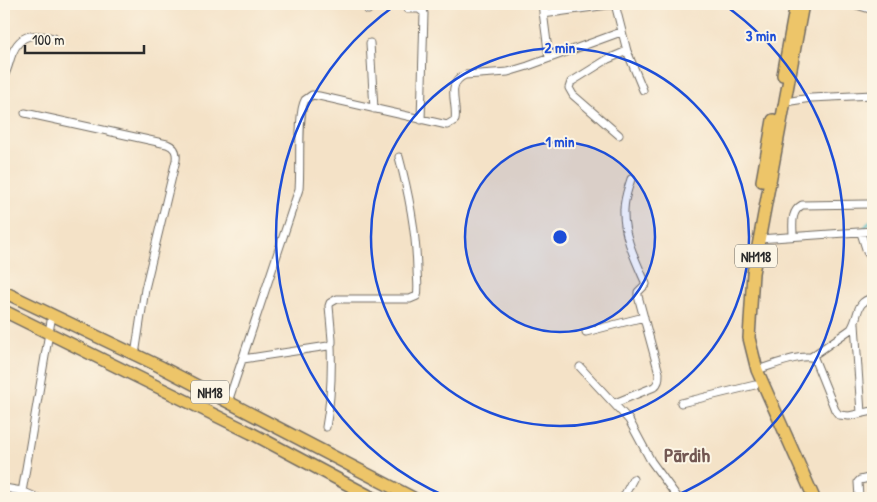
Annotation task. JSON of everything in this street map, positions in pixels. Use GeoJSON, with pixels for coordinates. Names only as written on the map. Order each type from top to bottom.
{"type":"FeatureCollection","features":[{"type":"Feature","properties":{"kind":"highway","name":"NH118"},"geometry":{"type":"LineString","coordinates":[[796,4],[752,234],[743,298],[742,331],[744,349],[755,385],[806,498]]}},
{"type":"Feature","properties":{"kind":"highway","name":"NH118"},"geometry":{"type":"LineString","coordinates":[[803,4],[759,238],[753,274],[749,322],[751,352],[757,370],[814,498]]}},
{"type":"Feature","properties":{"kind":"highway","name":"NH18"},"geometry":{"type":"LineString","coordinates":[[4,292],[136,355],[413,498]]}},
{"type":"Feature","properties":{"kind":"highway","name":"NH18"},"geometry":{"type":"LineString","coordinates":[[4,311],[251,433],[369,496]]}},
{"type":"Feature","properties":{"kind":"highway"},"geometry":{"type":"LineString","coordinates":[[369,496],[375,479]]}},
{"type":"Feature","properties":{"kind":"street"},"geometry":{"type":"LineString","coordinates":[[406,4],[408,9],[419,9],[424,13],[420,120]]}},
{"type":"Feature","properties":{"kind":"street"},"geometry":{"type":"LineString","coordinates":[[542,4],[549,58]]}},
{"type":"Feature","properties":{"kind":"street"},"geometry":{"type":"LineString","coordinates":[[543,14],[615,4],[627,51],[643,90]]}},
{"type":"Feature","properties":{"kind":"street"},"geometry":{"type":"LineString","coordinates":[[853,4],[873,10]]}},
{"type":"Feature","properties":{"kind":"street"},"geometry":{"type":"LineString","coordinates":[[228,402],[299,189],[302,104],[305,100],[312,95],[443,125],[453,122],[456,115],[453,90],[457,80],[465,75],[508,72],[621,32]]}},
{"type":"Feature","properties":{"kind":"street"},"geometry":{"type":"LineString","coordinates":[[4,76],[17,44],[23,38],[36,34],[54,38]]}},
{"type":"Feature","properties":{"kind":"street"},"geometry":{"type":"LineString","coordinates":[[370,43],[374,109]]}},
{"type":"Feature","properties":{"kind":"street"},"geometry":{"type":"LineString","coordinates":[[619,135],[573,96],[569,88],[571,82],[608,59],[627,51]]}},
{"type":"Feature","properties":{"kind":"street"},"geometry":{"type":"LineString","coordinates":[[785,102],[811,98],[873,96]]}},
{"type":"Feature","properties":{"kind":"street"},"geometry":{"type":"LineString","coordinates":[[24,114],[168,144],[173,146],[175,150],[176,160],[145,289],[136,355]]}},
{"type":"Feature","properties":{"kind":"street"},"geometry":{"type":"LineString","coordinates":[[326,427],[332,380],[330,303],[337,299],[410,300],[417,296],[413,220],[409,195],[399,157]]}},
{"type":"Feature","properties":{"kind":"street"},"geometry":{"type":"LineString","coordinates":[[615,404],[657,384],[658,373],[637,294],[646,284],[632,254],[624,211],[631,179]]}},
{"type":"Feature","properties":{"kind":"street"},"geometry":{"type":"LineString","coordinates":[[793,236],[793,217],[802,205],[869,204]]}},
{"type":"Feature","properties":{"kind":"street"},"geometry":{"type":"LineString","coordinates":[[759,238],[873,231]]}},
{"type":"Feature","properties":{"kind":"street"},"geometry":{"type":"LineString","coordinates":[[863,233],[867,252],[873,259]]}},
{"type":"Feature","properties":{"kind":"street"},"geometry":{"type":"LineString","coordinates":[[757,370],[798,358],[811,357],[851,330],[861,304],[873,298]]}},
{"type":"Feature","properties":{"kind":"street"},"geometry":{"type":"LineString","coordinates":[[21,495],[52,315]]}},
{"type":"Feature","properties":{"kind":"street"},"geometry":{"type":"LineString","coordinates":[[586,332],[644,317]]}},
{"type":"Feature","properties":{"kind":"street"},"geometry":{"type":"LineString","coordinates":[[854,324],[861,413]]}},
{"type":"Feature","properties":{"kind":"street"},"geometry":{"type":"LineString","coordinates":[[242,359],[323,348],[331,344]]}},
{"type":"Feature","properties":{"kind":"street"},"geometry":{"type":"LineString","coordinates":[[811,357],[814,358],[835,410],[839,415],[849,416],[873,411]]}},
{"type":"Feature","properties":{"kind":"street"},"geometry":{"type":"LineString","coordinates":[[580,367],[629,420],[651,461],[678,498]]}},
{"type":"Feature","properties":{"kind":"street"},"geometry":{"type":"LineString","coordinates":[[681,403],[755,385]]}},
{"type":"Feature","properties":{"kind":"street"},"geometry":{"type":"LineString","coordinates":[[858,498],[858,482],[873,476]]}},
{"type":"Feature","properties":{"kind":"street"},"geometry":{"type":"LineString","coordinates":[[622,498],[633,479]]}},
{"type":"Feature","properties":{"kind":"street"},"geometry":{"type":"LineString","coordinates":[[4,488],[21,495],[38,498]]}},
{"type":"Feature","properties":{"kind":"waterway"},"geometry":{"type":"LineString","coordinates":[[866,229],[864,228],[873,218]]}},
{"type":"Feature","properties":{"kind":"district","name":"Pārdih"},"geometry":{"type":"Point","coordinates":[687,454]}}]}
